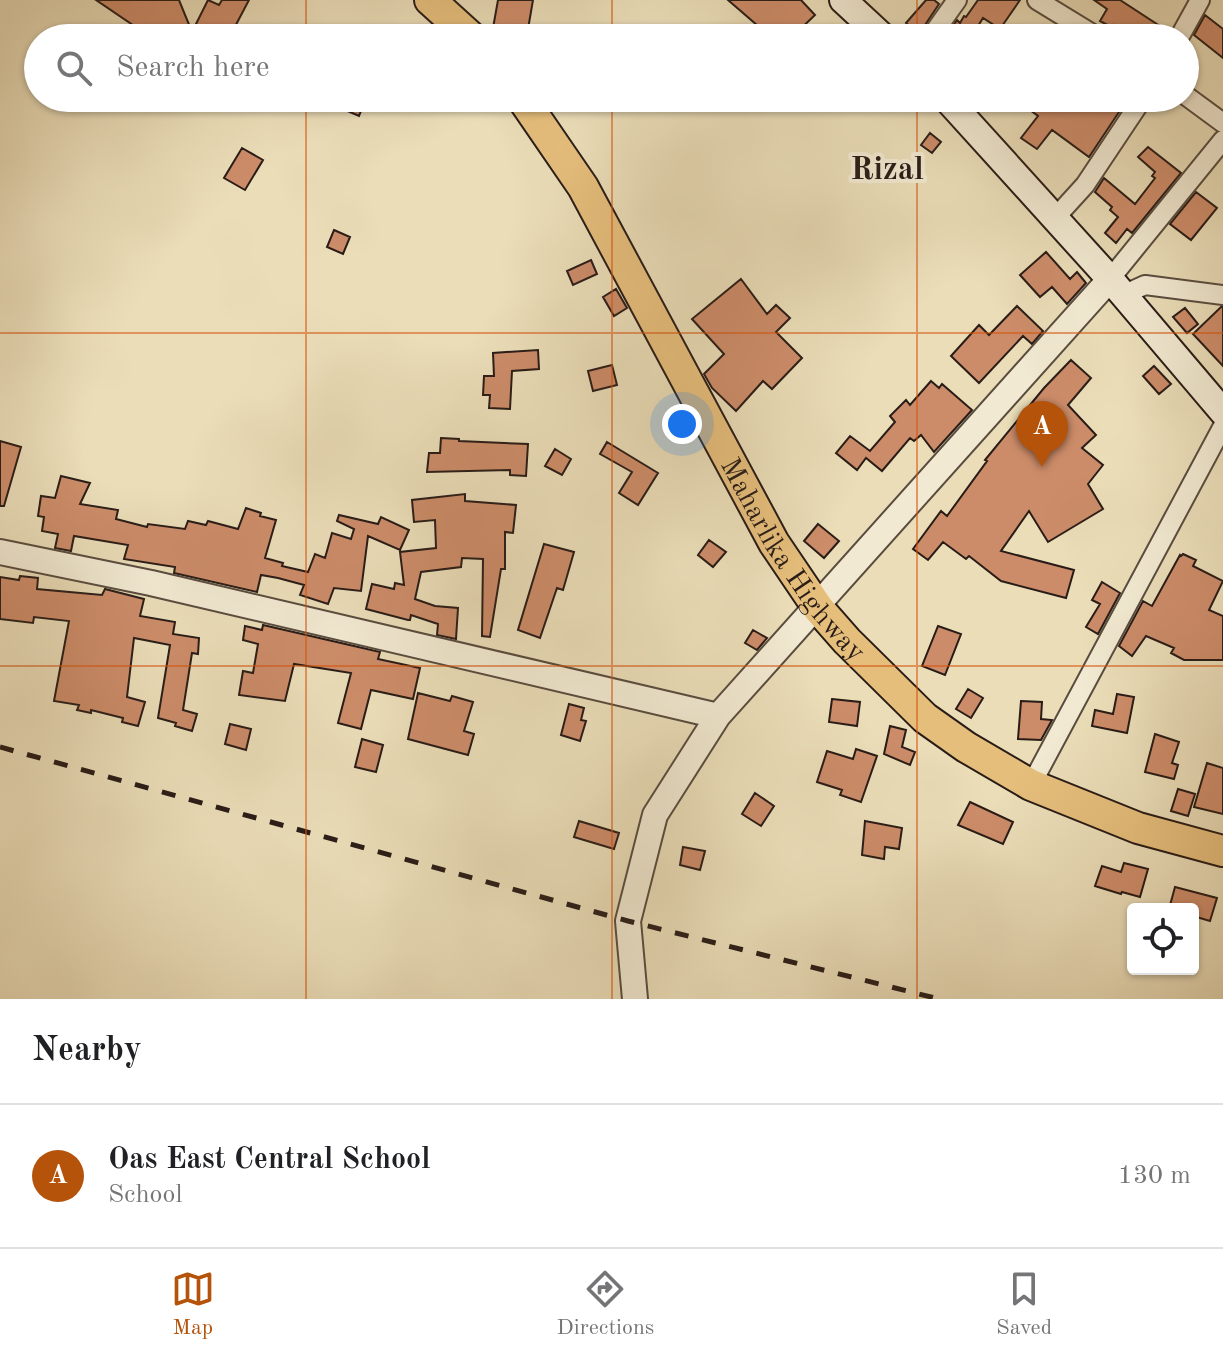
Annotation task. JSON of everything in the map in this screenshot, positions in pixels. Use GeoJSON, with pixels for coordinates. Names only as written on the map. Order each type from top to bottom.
{"type":"FeatureCollection","features":[{"type":"Feature","properties":{"kind":"highway"},"geometry":{"type":"LineString","coordinates":[[430,0],[457,24]]}},
{"type":"Feature","properties":{"kind":"highway","name":"Maharlika Highway"},"geometry":{"type":"LineString","coordinates":[[532,112],[583,187],[774,543],[818,608],[880,676],[925,718],[966,747],[1031,785],[1138,828],[1223,851]]}},
{"type":"Feature","properties":{"kind":"main road"},"geometry":{"type":"LineString","coordinates":[[843,0],[869,24]]}},
{"type":"Feature","properties":{"kind":"main road"},"geometry":{"type":"LineString","coordinates":[[959,112],[1223,412]]}},
{"type":"Feature","properties":{"kind":"street"},"geometry":{"type":"LineString","coordinates":[[940,24],[957,0]]}},
{"type":"Feature","properties":{"kind":"street"},"geometry":{"type":"LineString","coordinates":[[1037,0],[1076,24]]}},
{"type":"Feature","properties":{"kind":"street"},"geometry":{"type":"LineString","coordinates":[[1187,24],[1200,0]]}},
{"type":"Feature","properties":{"kind":"street"},"geometry":{"type":"LineString","coordinates":[[1199,105],[1223,123]]}},
{"type":"Feature","properties":{"kind":"street"},"geometry":{"type":"LineString","coordinates":[[1055,218],[1085,185],[1134,112]]}},
{"type":"Feature","properties":{"kind":"street"},"geometry":{"type":"LineString","coordinates":[[635,999],[628,921],[655,815],[718,716],[1116,287],[1223,140]]}},
{"type":"Feature","properties":{"kind":"street"},"geometry":{"type":"LineString","coordinates":[[1116,287],[1145,285],[1223,295]]}},
{"type":"Feature","properties":{"kind":"street"},"geometry":{"type":"LineString","coordinates":[[1031,785],[1223,426]]}},
{"type":"Feature","properties":{"kind":"street"},"geometry":{"type":"LineString","coordinates":[[0,552],[151,583],[718,716]]}},
{"type":"Feature","properties":{"kind":"building"},"geometry":{"type":"Polygon","coordinates":[[[96,0],[179,0],[189,24],[131,24],[96,0]]]}},
{"type":"Feature","properties":{"kind":"building"},"geometry":{"type":"Polygon","coordinates":[[[208,0],[219,5],[222,0],[249,0],[236,24],[196,24],[208,0]]]}},
{"type":"Feature","properties":{"kind":"building"},"geometry":{"type":"Polygon","coordinates":[[[498,0],[533,0],[529,24],[494,24],[498,0]]]}},
{"type":"Feature","properties":{"kind":"building"},"geometry":{"type":"Polygon","coordinates":[[[728,0],[801,0],[815,15],[806,24],[756,24],[728,0]]]}},
{"type":"Feature","properties":{"kind":"building"},"geometry":{"type":"Polygon","coordinates":[[[926,0],[939,4],[926,24],[906,23],[926,0]]]}},
{"type":"Feature","properties":{"kind":"building"},"geometry":{"type":"Polygon","coordinates":[[[978,0],[1020,0],[1003,24],[992,24],[983,18],[979,24],[954,24],[966,17],[978,0]]]}},
{"type":"Feature","properties":{"kind":"building"},"geometry":{"type":"Polygon","coordinates":[[[1094,0],[1120,0],[1157,24],[1106,24],[1100,21],[1107,9],[1094,0]]]}},
{"type":"Feature","properties":{"kind":"building"},"geometry":{"type":"Polygon","coordinates":[[[1205,15],[1223,29],[1223,58],[1199,39],[1199,26],[1205,15]]]}},
{"type":"Feature","properties":{"kind":"building"},"geometry":{"type":"Polygon","coordinates":[[[1033,112],[1119,112],[1089,157],[1052,130],[1037,149],[1021,138],[1038,116],[1033,112]]]}},
{"type":"Feature","properties":{"kind":"building"},"geometry":{"type":"Polygon","coordinates":[[[930,133],[941,142],[932,153],[921,145],[930,133]]]}},
{"type":"Feature","properties":{"kind":"building"},"geometry":{"type":"Polygon","coordinates":[[[1148,147],[1181,173],[1132,233],[1127,229],[1116,243],[1105,233],[1118,217],[1095,192],[1104,178],[1135,204],[1155,178],[1152,176],[1155,172],[1138,157],[1148,147]]]}},
{"type":"Feature","properties":{"kind":"building"},"geometry":{"type":"Polygon","coordinates":[[[242,148],[263,160],[245,190],[224,178],[242,148]]]}},
{"type":"Feature","properties":{"kind":"building"},"geometry":{"type":"Polygon","coordinates":[[[1196,192],[1217,208],[1191,240],[1170,224],[1196,192]]]}},
{"type":"Feature","properties":{"kind":"building"},"geometry":{"type":"Polygon","coordinates":[[[334,230],[350,237],[343,254],[327,247],[334,230]]]}},
{"type":"Feature","properties":{"kind":"building"},"geometry":{"type":"Polygon","coordinates":[[[1046,252],[1070,279],[1077,272],[1086,283],[1067,304],[1052,287],[1040,297],[1020,275],[1046,252]]]}},
{"type":"Feature","properties":{"kind":"building"},"geometry":{"type":"Polygon","coordinates":[[[591,260],[597,274],[573,285],[567,271],[591,260]]]}},
{"type":"Feature","properties":{"kind":"building"},"geometry":{"type":"Polygon","coordinates":[[[741,279],[767,314],[776,305],[790,318],[776,332],[802,358],[772,389],[763,381],[736,411],[712,388],[704,374],[724,354],[692,319],[741,279]]]}},
{"type":"Feature","properties":{"kind":"building"},"geometry":{"type":"Polygon","coordinates":[[[616,289],[627,308],[614,316],[603,297],[616,289]]]}},
{"type":"Feature","properties":{"kind":"building"},"geometry":{"type":"Polygon","coordinates":[[[1017,306],[1043,331],[1032,344],[1023,336],[979,383],[951,356],[979,325],[989,335],[1017,306]]]}},
{"type":"Feature","properties":{"kind":"building"},"geometry":{"type":"Polygon","coordinates":[[[1223,307],[1223,366],[1193,334],[1223,307]]]}},
{"type":"Feature","properties":{"kind":"building"},"geometry":{"type":"Polygon","coordinates":[[[1185,308],[1198,324],[1187,333],[1173,317],[1185,308]]]}},
{"type":"Feature","properties":{"kind":"building"},"geometry":{"type":"Polygon","coordinates":[[[538,350],[539,369],[512,371],[510,409],[489,408],[490,395],[483,395],[484,376],[494,376],[493,353],[538,350]]]}},
{"type":"Feature","properties":{"kind":"building"},"geometry":{"type":"Polygon","coordinates":[[[1071,360],[1091,378],[1068,405],[1096,435],[1082,448],[1103,465],[1088,484],[1103,509],[1048,542],[1029,511],[1001,551],[1074,570],[1066,598],[1001,581],[969,556],[966,559],[943,542],[928,560],[913,549],[941,511],[947,516],[985,460],[1071,360]]]}},
{"type":"Feature","properties":{"kind":"building"},"geometry":{"type":"Polygon","coordinates":[[[612,365],[617,385],[593,391],[588,371],[612,365]]]}},
{"type":"Feature","properties":{"kind":"building"},"geometry":{"type":"Polygon","coordinates":[[[1154,366],[1171,384],[1159,394],[1143,376],[1154,366]]]}},
{"type":"Feature","properties":{"kind":"building"},"geometry":{"type":"Polygon","coordinates":[[[931,381],[939,388],[942,384],[972,410],[934,452],[921,435],[914,441],[910,438],[882,471],[866,458],[857,470],[836,453],[850,436],[870,451],[895,422],[890,416],[906,400],[910,405],[931,381]]]}},
{"type":"Feature","properties":{"kind":"building"},"geometry":{"type":"Polygon","coordinates":[[[441,438],[528,444],[526,476],[510,475],[510,470],[427,472],[429,453],[440,453],[441,438]]]}},
{"type":"Feature","properties":{"kind":"building"},"geometry":{"type":"Polygon","coordinates":[[[0,441],[21,447],[4,506],[0,506],[0,441]]]}},
{"type":"Feature","properties":{"kind":"building"},"geometry":{"type":"Polygon","coordinates":[[[607,442],[658,473],[638,505],[619,493],[632,472],[600,454],[607,442]]]}},
{"type":"Feature","properties":{"kind":"building"},"geometry":{"type":"Polygon","coordinates":[[[555,449],[571,459],[562,475],[545,466],[555,449]]]}},
{"type":"Feature","properties":{"kind":"building"},"geometry":{"type":"Polygon","coordinates":[[[61,476],[90,483],[80,504],[118,510],[116,519],[147,527],[148,524],[185,529],[188,521],[206,525],[208,521],[238,529],[246,508],[261,513],[260,516],[276,520],[265,558],[308,572],[315,554],[325,558],[332,533],[351,539],[354,529],[337,521],[339,515],[378,524],[381,517],[409,530],[400,550],[368,536],[361,591],[334,588],[328,604],[300,595],[304,585],[278,578],[261,575],[257,592],[174,573],[175,567],[124,559],[128,545],[74,536],[71,551],[55,548],[58,534],[42,531],[44,517],[38,516],[41,496],[55,498],[61,476]]]}},
{"type":"Feature","properties":{"kind":"building"},"geometry":{"type":"Polygon","coordinates":[[[465,494],[465,501],[516,505],[513,533],[505,532],[505,569],[501,569],[490,637],[482,636],[483,559],[462,558],[461,567],[421,572],[415,599],[435,606],[458,608],[456,639],[437,635],[438,624],[411,615],[408,620],[366,609],[372,584],[394,589],[395,583],[404,585],[400,552],[436,548],[435,520],[414,522],[412,500],[465,494]]]}},
{"type":"Feature","properties":{"kind":"building"},"geometry":{"type":"Polygon","coordinates":[[[818,524],[839,541],[824,558],[804,541],[818,524]]]}},
{"type":"Feature","properties":{"kind":"building"},"geometry":{"type":"Polygon","coordinates":[[[709,540],[726,552],[713,567],[698,555],[709,540]]]}},
{"type":"Feature","properties":{"kind":"building"},"geometry":{"type":"Polygon","coordinates":[[[544,544],[574,552],[563,590],[557,588],[540,638],[518,630],[544,544]]]}},
{"type":"Feature","properties":{"kind":"building"},"geometry":{"type":"Polygon","coordinates":[[[1183,554],[1196,560],[1193,566],[1223,581],[1209,610],[1223,616],[1223,660],[1184,660],[1171,653],[1174,648],[1146,636],[1132,656],[1119,646],[1143,601],[1152,606],[1183,554]]]}},
{"type":"Feature","properties":{"kind":"building"},"geometry":{"type":"Polygon","coordinates":[[[20,576],[38,578],[37,589],[102,595],[105,589],[144,599],[140,616],[175,622],[173,634],[199,638],[198,654],[192,653],[183,710],[197,714],[192,731],[158,718],[170,645],[134,638],[127,697],[145,702],[138,726],[122,722],[123,718],[77,710],[79,705],[54,701],[69,621],[34,617],[33,623],[0,619],[0,577],[19,580],[20,576]]]}},
{"type":"Feature","properties":{"kind":"building"},"geometry":{"type":"Polygon","coordinates":[[[1102,582],[1120,593],[1098,634],[1086,627],[1100,604],[1092,600],[1102,582]]]}},
{"type":"Feature","properties":{"kind":"building"},"geometry":{"type":"Polygon","coordinates":[[[263,625],[380,652],[378,659],[420,668],[413,699],[371,690],[361,729],[338,723],[351,673],[294,664],[285,701],[239,695],[243,671],[253,673],[258,644],[243,640],[245,626],[262,630],[263,625]]]}},
{"type":"Feature","properties":{"kind":"building"},"geometry":{"type":"Polygon","coordinates":[[[938,626],[961,634],[945,675],[922,666],[938,626]]]}},
{"type":"Feature","properties":{"kind":"building"},"geometry":{"type":"Polygon","coordinates":[[[753,630],[767,638],[757,650],[745,643],[753,630]]]}},
{"type":"Feature","properties":{"kind":"building"},"geometry":{"type":"Polygon","coordinates":[[[968,689],[983,698],[971,718],[956,709],[968,689]]]}},
{"type":"Feature","properties":{"kind":"building"},"geometry":{"type":"Polygon","coordinates":[[[418,693],[450,701],[452,696],[473,702],[464,731],[474,734],[468,755],[408,739],[418,693]]]}},
{"type":"Feature","properties":{"kind":"building"},"geometry":{"type":"Polygon","coordinates":[[[1117,694],[1134,697],[1127,733],[1092,726],[1095,710],[1113,714],[1117,694]]]}},
{"type":"Feature","properties":{"kind":"building"},"geometry":{"type":"Polygon","coordinates":[[[832,699],[860,702],[857,726],[829,722],[832,699]]]}},
{"type":"Feature","properties":{"kind":"building"},"geometry":{"type":"Polygon","coordinates":[[[1021,701],[1042,702],[1041,719],[1052,720],[1041,740],[1018,739],[1021,701]]]}},
{"type":"Feature","properties":{"kind":"building"},"geometry":{"type":"Polygon","coordinates":[[[569,704],[584,708],[581,720],[586,721],[580,741],[561,735],[569,704]]]}},
{"type":"Feature","properties":{"kind":"building"},"geometry":{"type":"Polygon","coordinates":[[[230,724],[251,729],[246,750],[225,744],[230,724]]]}},
{"type":"Feature","properties":{"kind":"building"},"geometry":{"type":"Polygon","coordinates":[[[890,726],[906,730],[902,747],[915,752],[910,765],[884,754],[890,726]]]}},
{"type":"Feature","properties":{"kind":"building"},"geometry":{"type":"Polygon","coordinates":[[[1155,734],[1179,742],[1172,763],[1178,765],[1174,779],[1145,772],[1155,734]]]}},
{"type":"Feature","properties":{"kind":"building"},"geometry":{"type":"Polygon","coordinates":[[[362,739],[383,745],[376,772],[355,767],[362,739]]]}},
{"type":"Feature","properties":{"kind":"building"},"geometry":{"type":"Polygon","coordinates":[[[856,749],[877,756],[861,802],[840,795],[842,790],[817,782],[827,751],[853,759],[856,749]]]}},
{"type":"Feature","properties":{"kind":"building"},"geometry":{"type":"Polygon","coordinates":[[[1207,763],[1223,768],[1223,814],[1194,807],[1207,763]]]}},
{"type":"Feature","properties":{"kind":"building"},"geometry":{"type":"Polygon","coordinates":[[[1178,789],[1195,794],[1188,816],[1171,811],[1178,789]]]}},
{"type":"Feature","properties":{"kind":"building"},"geometry":{"type":"Polygon","coordinates":[[[755,793],[774,806],[761,826],[742,814],[755,793]]]}},
{"type":"Feature","properties":{"kind":"building"},"geometry":{"type":"Polygon","coordinates":[[[970,802],[1013,822],[1003,844],[958,825],[970,802]]]}},
{"type":"Feature","properties":{"kind":"building"},"geometry":{"type":"Polygon","coordinates":[[[579,821],[619,833],[614,849],[574,837],[579,821]]]}},
{"type":"Feature","properties":{"kind":"building"},"geometry":{"type":"Polygon","coordinates":[[[865,821],[902,828],[899,849],[885,847],[884,859],[862,855],[865,821]]]}},
{"type":"Feature","properties":{"kind":"building"},"geometry":{"type":"Polygon","coordinates":[[[683,847],[705,851],[700,870],[680,865],[683,847]]]}},
{"type":"Feature","properties":{"kind":"building"},"geometry":{"type":"Polygon","coordinates":[[[1124,863],[1148,869],[1140,897],[1095,886],[1102,866],[1121,872],[1124,863]]]}},
{"type":"Feature","properties":{"kind":"building"},"geometry":{"type":"Polygon","coordinates":[[[1175,887],[1217,898],[1210,921],[1199,918],[1199,903],[1171,903],[1175,887]]]}},
{"type":"Feature","properties":{"kind":"railway"},"geometry":{"type":"LineString","coordinates":[[0,747],[628,921],[939,999]]}},
{"type":"Feature","properties":{"kind":"place","name":"Oas East Central School"},"geometry":{"type":"Point","coordinates":[1042,467]}},
{"type":"Feature","properties":{"kind":"district","name":"Rizal"},"geometry":{"type":"Point","coordinates":[887,168]}}]}
